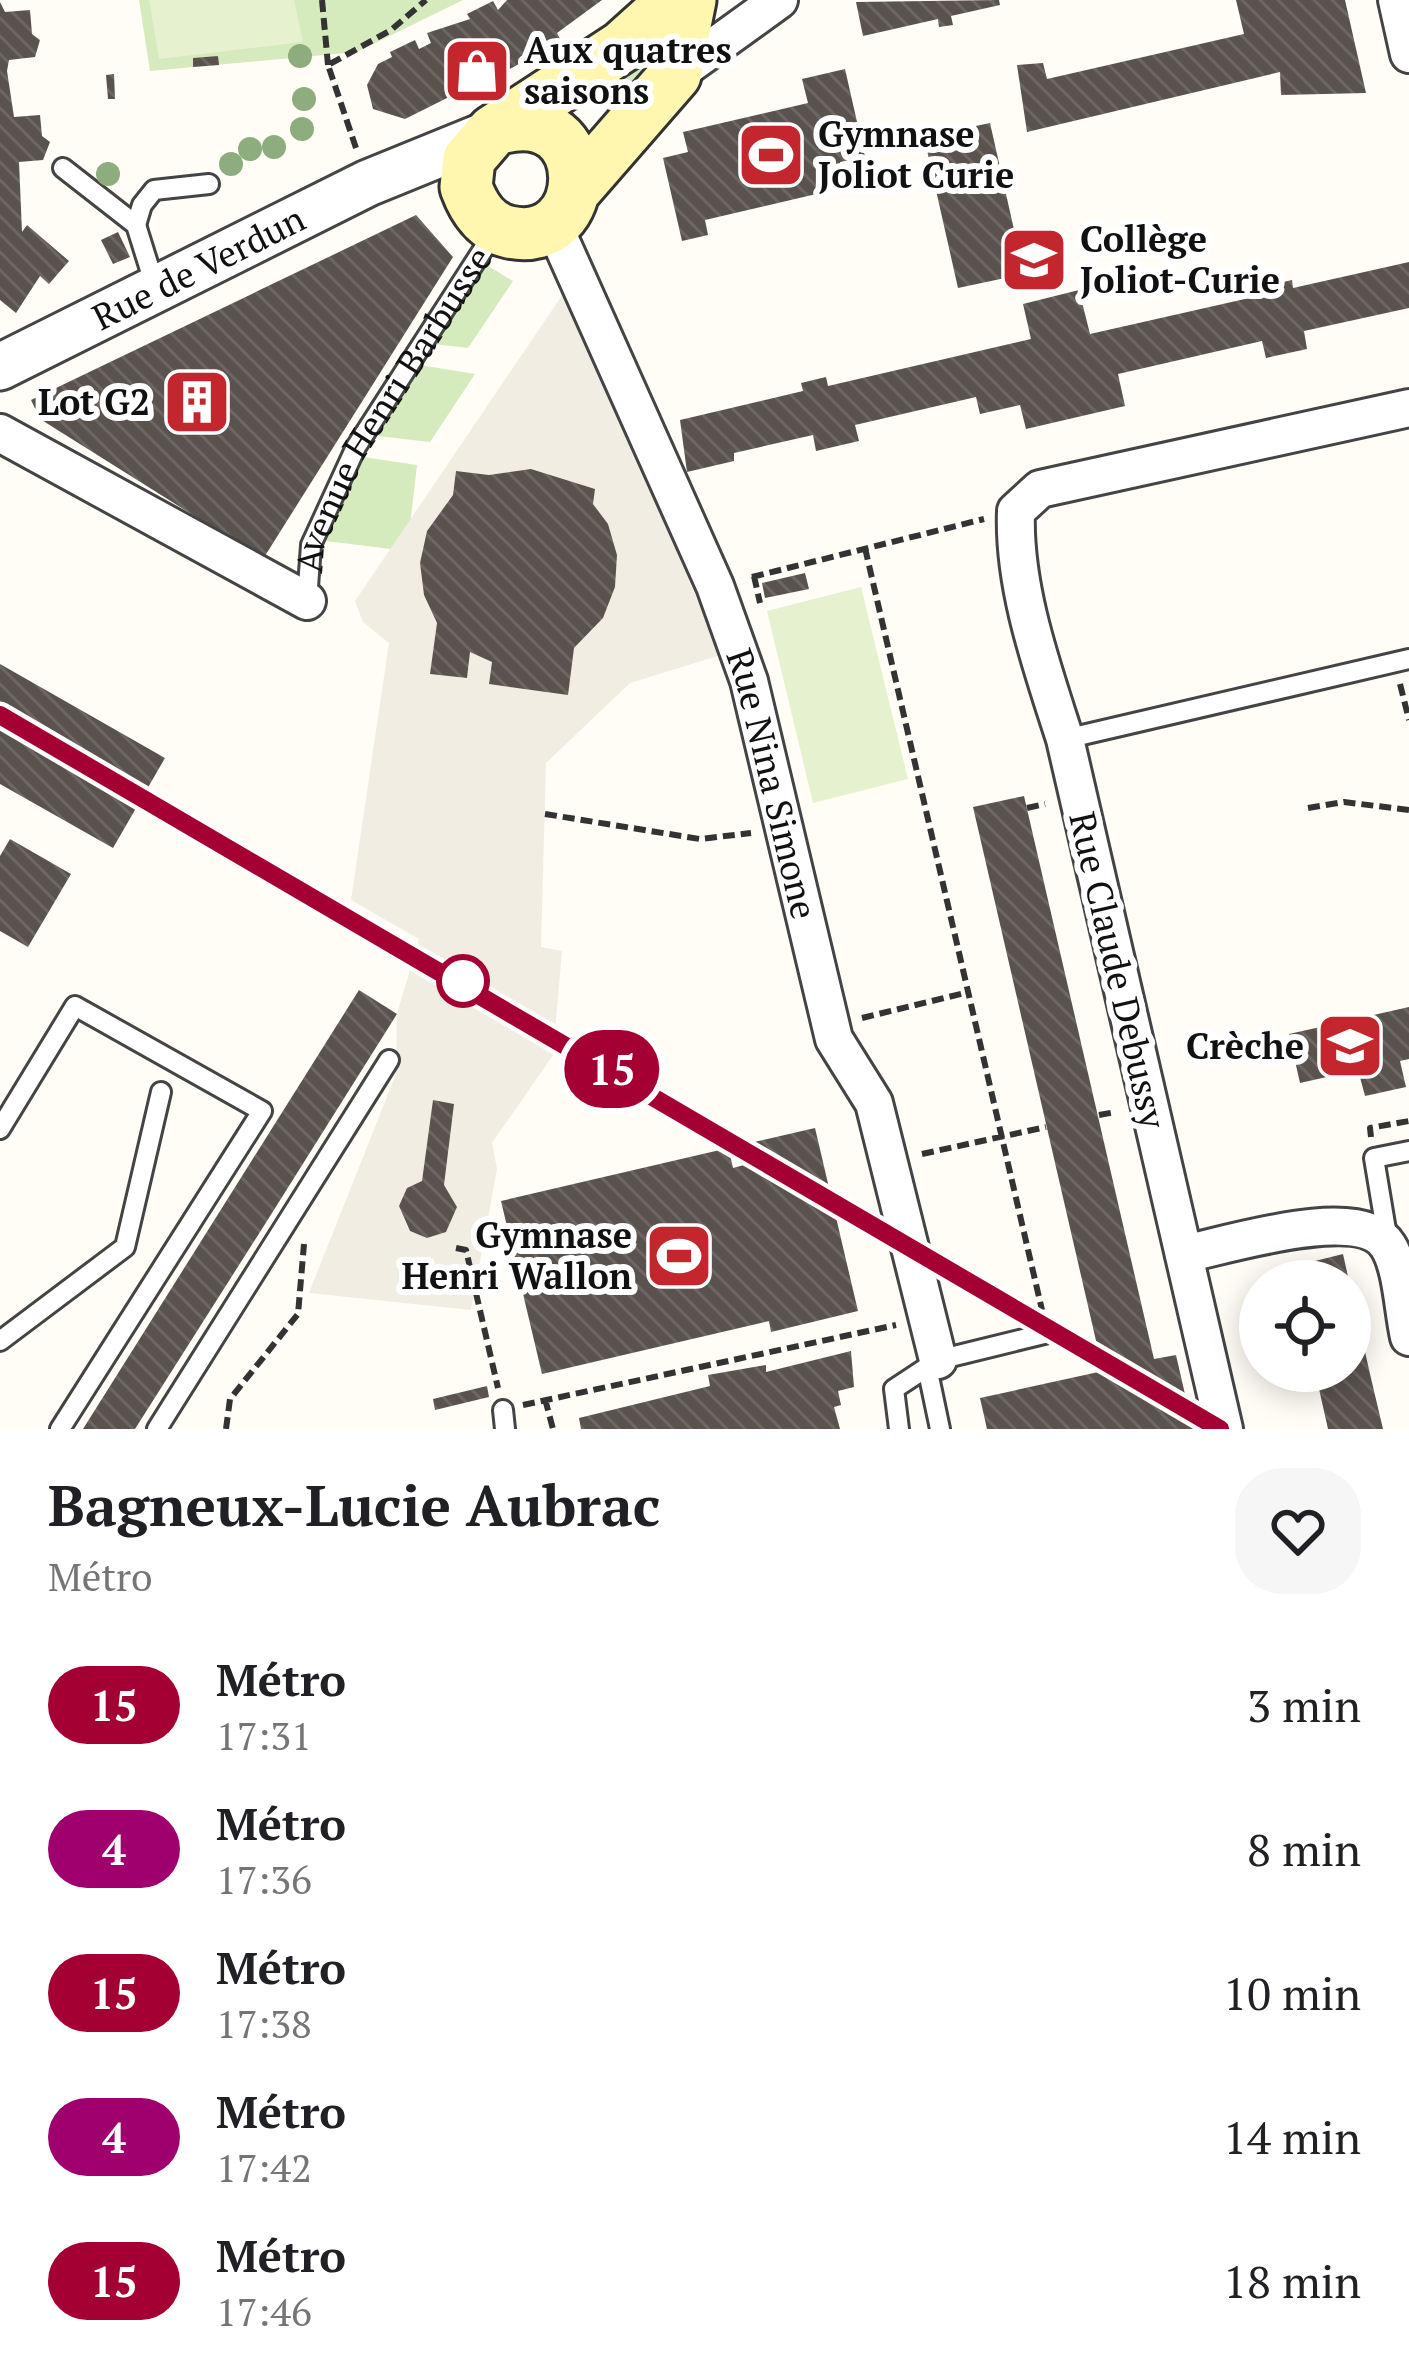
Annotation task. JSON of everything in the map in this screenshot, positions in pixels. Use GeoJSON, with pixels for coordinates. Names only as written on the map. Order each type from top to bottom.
{"type":"FeatureCollection","features":[{"type":"Feature","properties":{"kind":"main road"},"geometry":{"type":"LineString","coordinates":[[674,0],[623,46],[493,131],[469,159],[481,208],[530,233],[564,207],[675,76],[690,0]]}},
{"type":"Feature","properties":{"kind":"main road"},"geometry":{"type":"LineString","coordinates":[[493,131],[516,123],[550,131],[572,157],[564,207]]}},
{"type":"Feature","properties":{"kind":"street"},"geometry":{"type":"LineString","coordinates":[[675,76],[779,0]]}},
{"type":"Feature","properties":{"kind":"street"},"geometry":{"type":"LineString","coordinates":[[1397,0],[1409,54]]}},
{"type":"Feature","properties":{"kind":"street","name":"Rue de Verdun"},"geometry":{"type":"LineString","coordinates":[[0,367],[384,177],[493,131]]}},
{"type":"Feature","properties":{"kind":"street"},"geometry":{"type":"LineString","coordinates":[[384,177],[433,174],[481,208]]}},
{"type":"Feature","properties":{"kind":"street","name":"Rue Nina Simone"},"geometry":{"type":"LineString","coordinates":[[564,207],[749,681],[784,830],[874,1103],[932,1364]]}},
{"type":"Feature","properties":{"kind":"street"},"geometry":{"type":"LineString","coordinates":[[1016,511],[1040,489],[1409,408]]}},
{"type":"Feature","properties":{"kind":"street"},"geometry":{"type":"LineString","coordinates":[[0,434],[307,602]]}},
{"type":"Feature","properties":{"kind":"street","name":"Rue Claude Debussy"},"geometry":{"type":"LineString","coordinates":[[1016,511],[1019,563],[1065,739],[1225,1429]]}},
{"type":"Feature","properties":{"kind":"street"},"geometry":{"type":"LineString","coordinates":[[1184,1254],[1344,1222],[1372,1230],[1389,1246],[1409,1337]]}},
{"type":"Feature","properties":{"kind":"lane"},"geometry":{"type":"LineString","coordinates":[[63,168],[136,225],[157,289]]}},
{"type":"Feature","properties":{"kind":"lane"},"geometry":{"type":"LineString","coordinates":[[136,225],[142,205],[154,190],[208,184]]}},
{"type":"Feature","properties":{"kind":"lane","name":"Avenue Henri Barbusse"},"geometry":{"type":"LineString","coordinates":[[307,602],[311,545],[356,447],[481,208]]}},
{"type":"Feature","properties":{"kind":"lane"},"geometry":{"type":"LineString","coordinates":[[1065,739],[1402,661]]}},
{"type":"Feature","properties":{"kind":"lane"},"geometry":{"type":"LineString","coordinates":[[0,1129],[75,1006],[262,1111],[60,1429]]}},
{"type":"Feature","properties":{"kind":"lane"},"geometry":{"type":"LineString","coordinates":[[157,1429],[389,1060]]}},
{"type":"Feature","properties":{"kind":"lane"},"geometry":{"type":"LineString","coordinates":[[0,1341],[125,1247],[161,1092]]}},
{"type":"Feature","properties":{"kind":"lane"},"geometry":{"type":"LineString","coordinates":[[1389,1246],[1373,1158],[1409,1151]]}},
{"type":"Feature","properties":{"kind":"lane"},"geometry":{"type":"LineString","coordinates":[[899,1429],[893,1389],[932,1364],[1048,1333]]}},
{"type":"Feature","properties":{"kind":"lane"},"geometry":{"type":"LineString","coordinates":[[932,1364],[940,1429]]}},
{"type":"Feature","properties":{"kind":"path"},"geometry":{"type":"LineString","coordinates":[[322,0],[328,65],[384,177]]}},
{"type":"Feature","properties":{"kind":"path"},"geometry":{"type":"LineString","coordinates":[[328,65],[391,30],[426,0]]}},
{"type":"Feature","properties":{"kind":"path"},"geometry":{"type":"LineString","coordinates":[[715,586],[1016,511]]}},
{"type":"Feature","properties":{"kind":"path"},"geometry":{"type":"LineString","coordinates":[[865,548],[1048,1333]]}},
{"type":"Feature","properties":{"kind":"path"},"geometry":{"type":"LineString","coordinates":[[754,576],[764,620]]}},
{"type":"Feature","properties":{"kind":"path"},"geometry":{"type":"LineString","coordinates":[[1402,661],[1409,720]]}},
{"type":"Feature","properties":{"kind":"path"},"geometry":{"type":"LineString","coordinates":[[1308,808],[1344,802],[1409,810]]}},
{"type":"Feature","properties":{"kind":"path"},"geometry":{"type":"LineString","coordinates":[[544,814],[700,839],[784,830]]}},
{"type":"Feature","properties":{"kind":"path"},"geometry":{"type":"LineString","coordinates":[[847,1014],[969,992]]}},
{"type":"Feature","properties":{"kind":"path"},"geometry":{"type":"LineString","coordinates":[[847,1014],[871,1038]]}},
{"type":"Feature","properties":{"kind":"path"},"geometry":{"type":"LineString","coordinates":[[922,1154],[1046,1127]]}},
{"type":"Feature","properties":{"kind":"path"},"geometry":{"type":"LineString","coordinates":[[918,1137],[927,1176]]}},
{"type":"Feature","properties":{"kind":"path"},"geometry":{"type":"LineString","coordinates":[[226,1429],[230,1400],[298,1314],[305,1235],[298,1205]]}},
{"type":"Feature","properties":{"kind":"path"},"geometry":{"type":"LineString","coordinates":[[456,1248],[466,1250],[504,1419],[545,1399],[894,1322],[932,1364]]}},
{"type":"Feature","properties":{"kind":"path"},"geometry":{"type":"LineString","coordinates":[[545,1399],[553,1429]]}},
{"type":"Feature","properties":{"kind":"green space"},"geometry":{"type":"Polygon","coordinates":[[[139,0],[463,0],[357,52],[150,71],[139,0]]]}},
{"type":"Feature","properties":{"kind":"green space"},"geometry":{"type":"Polygon","coordinates":[[[149,0],[294,0],[303,42],[159,59],[149,0]]]}},
{"type":"Feature","properties":{"kind":"green space"},"geometry":{"type":"Polygon","coordinates":[[[679,14],[624,116],[591,86],[679,14]]]}},
{"type":"Feature","properties":{"kind":"green space"},"geometry":{"type":"Polygon","coordinates":[[[485,264],[513,281],[468,348],[434,344],[485,264]]]}},
{"type":"Feature","properties":{"kind":"green space"},"geometry":{"type":"Polygon","coordinates":[[[420,365],[475,374],[430,442],[378,436],[420,365]]]}},
{"type":"Feature","properties":{"kind":"green space"},"geometry":{"type":"Polygon","coordinates":[[[363,457],[417,465],[407,551],[326,541],[323,526],[363,457]]]}},
{"type":"Feature","properties":{"kind":"green space"},"geometry":{"type":"Polygon","coordinates":[[[861,587],[908,779],[813,803],[767,611],[861,587]]]}},
{"type":"Feature","properties":{"kind":"shaded area"},"geometry":{"type":"Polygon","coordinates":[[[565,291],[721,655],[630,683],[546,763],[541,947],[562,951],[553,1055],[492,1143],[497,1169],[471,1310],[309,1293],[396,1074],[397,1014],[419,939],[351,900],[389,643],[363,622],[355,601],[565,291]],[[531,469],[489,475],[457,471],[453,495],[427,531],[420,563],[424,595],[437,623],[431,674],[467,678],[470,652],[492,662],[489,684],[567,694],[574,648],[603,618],[615,587],[617,555],[608,524],[593,504],[595,489],[531,469]],[[433,1100],[422,1181],[407,1188],[399,1206],[409,1231],[427,1238],[446,1232],[457,1207],[444,1185],[454,1104],[433,1100]]]}},
{"type":"Feature","properties":{"kind":"building"},"geometry":{"type":"Polygon","coordinates":[[[507,0],[602,0],[557,33],[561,41],[459,97],[457,93],[405,119],[373,109],[367,85],[378,64],[392,57],[390,52],[415,40],[419,49],[431,43],[427,33],[470,19],[467,14],[493,1],[498,10],[507,0]]]}},
{"type":"Feature","properties":{"kind":"building"},"geometry":{"type":"Polygon","coordinates":[[[999,0],[1000,5],[951,16],[953,25],[939,27],[938,19],[863,36],[856,2],[999,0]]]}},
{"type":"Feature","properties":{"kind":"building"},"geometry":{"type":"Polygon","coordinates":[[[1236,0],[1345,0],[1366,93],[1281,95],[1280,72],[1027,132],[1017,65],[1043,63],[1047,79],[1244,34],[1236,0]]]}},
{"type":"Feature","properties":{"kind":"building"},"geometry":{"type":"Polygon","coordinates":[[[0,2],[5,12],[30,10],[32,34],[40,40],[35,57],[9,60],[7,71],[14,117],[40,115],[42,136],[50,142],[43,160],[19,162],[22,232],[27,225],[69,261],[49,284],[40,276],[16,313],[0,300],[0,2]]]}},
{"type":"Feature","properties":{"kind":"building"},"geometry":{"type":"Polygon","coordinates":[[[218,56],[219,65],[193,67],[193,58],[218,56]]]}},
{"type":"Feature","properties":{"kind":"building","name":"Gymnase Joliot Curie"},"geometry":{"type":"Polygon","coordinates":[[[845,69],[865,157],[840,162],[846,187],[705,220],[708,235],[682,241],[663,158],[688,152],[683,132],[808,103],[802,79],[845,69]]]}},
{"type":"Feature","properties":{"kind":"building"},"geometry":{"type":"Polygon","coordinates":[[[114,74],[115,99],[108,99],[106,75],[114,74]]]}},
{"type":"Feature","properties":{"kind":"building"},"geometry":{"type":"Polygon","coordinates":[[[990,123],[1024,274],[958,288],[924,137],[990,123]]]}},
{"type":"Feature","properties":{"kind":"building","name":"Lot G2"},"geometry":{"type":"Polygon","coordinates":[[[416,215],[453,257],[263,559],[40,419],[31,400],[416,215]]]}},
{"type":"Feature","properties":{"kind":"building"},"geometry":{"type":"Polygon","coordinates":[[[118,232],[130,257],[113,264],[101,240],[118,232]]]}},
{"type":"Feature","properties":{"kind":"building"},"geometry":{"type":"Polygon","coordinates":[[[1409,262],[1409,308],[1304,331],[1307,349],[1266,358],[1262,341],[1118,374],[1125,406],[1026,429],[1020,405],[980,414],[976,397],[855,425],[859,441],[816,451],[813,435],[734,453],[734,461],[687,472],[680,420],[803,391],[801,383],[826,377],[828,386],[1031,339],[1023,304],[1079,290],[1090,334],[1267,294],[1265,286],[1292,280],[1293,288],[1409,262]]]}},
{"type":"Feature","properties":{"kind":"building"},"geometry":{"type":"Polygon","coordinates":[[[531,469],[595,489],[593,504],[608,524],[617,555],[615,587],[603,618],[574,648],[568,695],[489,684],[492,662],[470,652],[467,678],[430,674],[437,623],[424,595],[420,563],[427,531],[453,495],[456,471],[489,475],[531,469]]]}},
{"type":"Feature","properties":{"kind":"building"},"geometry":{"type":"Polygon","coordinates":[[[805,573],[809,589],[765,598],[762,583],[805,573]]]}},
{"type":"Feature","properties":{"kind":"building"},"geometry":{"type":"Polygon","coordinates":[[[0,664],[165,758],[113,848],[0,784],[0,664]]]}},
{"type":"Feature","properties":{"kind":"building"},"geometry":{"type":"Polygon","coordinates":[[[1024,796],[1154,1359],[1176,1355],[1193,1429],[987,1429],[980,1398],[1103,1371],[973,807],[1024,796]]]}},
{"type":"Feature","properties":{"kind":"building"},"geometry":{"type":"Polygon","coordinates":[[[10,839],[71,874],[28,947],[0,931],[0,856],[10,839]]]}},
{"type":"Feature","properties":{"kind":"building"},"geometry":{"type":"Polygon","coordinates":[[[359,990],[397,1014],[272,1213],[135,1429],[83,1429],[359,990]]]}},
{"type":"Feature","properties":{"kind":"building","name":"Crèche"},"geometry":{"type":"Polygon","coordinates":[[[1409,1007],[1409,1059],[1400,1061],[1406,1087],[1365,1096],[1358,1070],[1300,1083],[1289,1034],[1409,1007]]]}},
{"type":"Feature","properties":{"kind":"building"},"geometry":{"type":"Polygon","coordinates":[[[433,1100],[454,1104],[444,1185],[457,1207],[446,1232],[427,1238],[410,1231],[399,1206],[407,1188],[422,1181],[433,1100]]]}},
{"type":"Feature","properties":{"kind":"building","name":"Gymnase Henri Wallon"},"geometry":{"type":"Polygon","coordinates":[[[815,1128],[858,1311],[771,1332],[769,1321],[542,1374],[501,1201],[815,1128]],[[740,1153],[730,1155],[733,1168],[744,1165],[740,1153]]]}},
{"type":"Feature","properties":{"kind":"building"},"geometry":{"type":"Polygon","coordinates":[[[851,1351],[854,1387],[838,1391],[841,1405],[834,1407],[840,1429],[581,1429],[579,1418],[710,1386],[708,1375],[766,1365],[766,1372],[851,1351]]]}},
{"type":"Feature","properties":{"kind":"building"},"geometry":{"type":"Polygon","coordinates":[[[1371,1377],[1383,1429],[1328,1429],[1320,1392],[1371,1392],[1371,1377]]]}},
{"type":"Feature","properties":{"kind":"building"},"geometry":{"type":"Polygon","coordinates":[[[487,1386],[489,1397],[435,1410],[433,1399],[487,1386]]]}},
{"type":"Feature","properties":{"kind":"metro line","name":"15"},"geometry":{"type":"LineString","coordinates":[[0,715],[455,976],[1220,1429]]}},
{"type":"Feature","properties":{"kind":"place","name":"Aux quatres saisons"},"geometry":{"type":"Point","coordinates":[477,71]}},
{"type":"Feature","properties":{"kind":"place","name":"Gymnase Joliot Curie"},"geometry":{"type":"Point","coordinates":[771,155]}},
{"type":"Feature","properties":{"kind":"place","name":"Collège Joliot-Curie"},"geometry":{"type":"Point","coordinates":[1034,260]}},
{"type":"Feature","properties":{"kind":"place","name":"Lot G2"},"geometry":{"type":"Point","coordinates":[197,402]}},
{"type":"Feature","properties":{"kind":"place","name":"Crèche"},"geometry":{"type":"Point","coordinates":[1350,1046]}},
{"type":"Feature","properties":{"kind":"place","name":"Gymnase Henri Wallon"},"geometry":{"type":"Point","coordinates":[679,1256]}}]}
